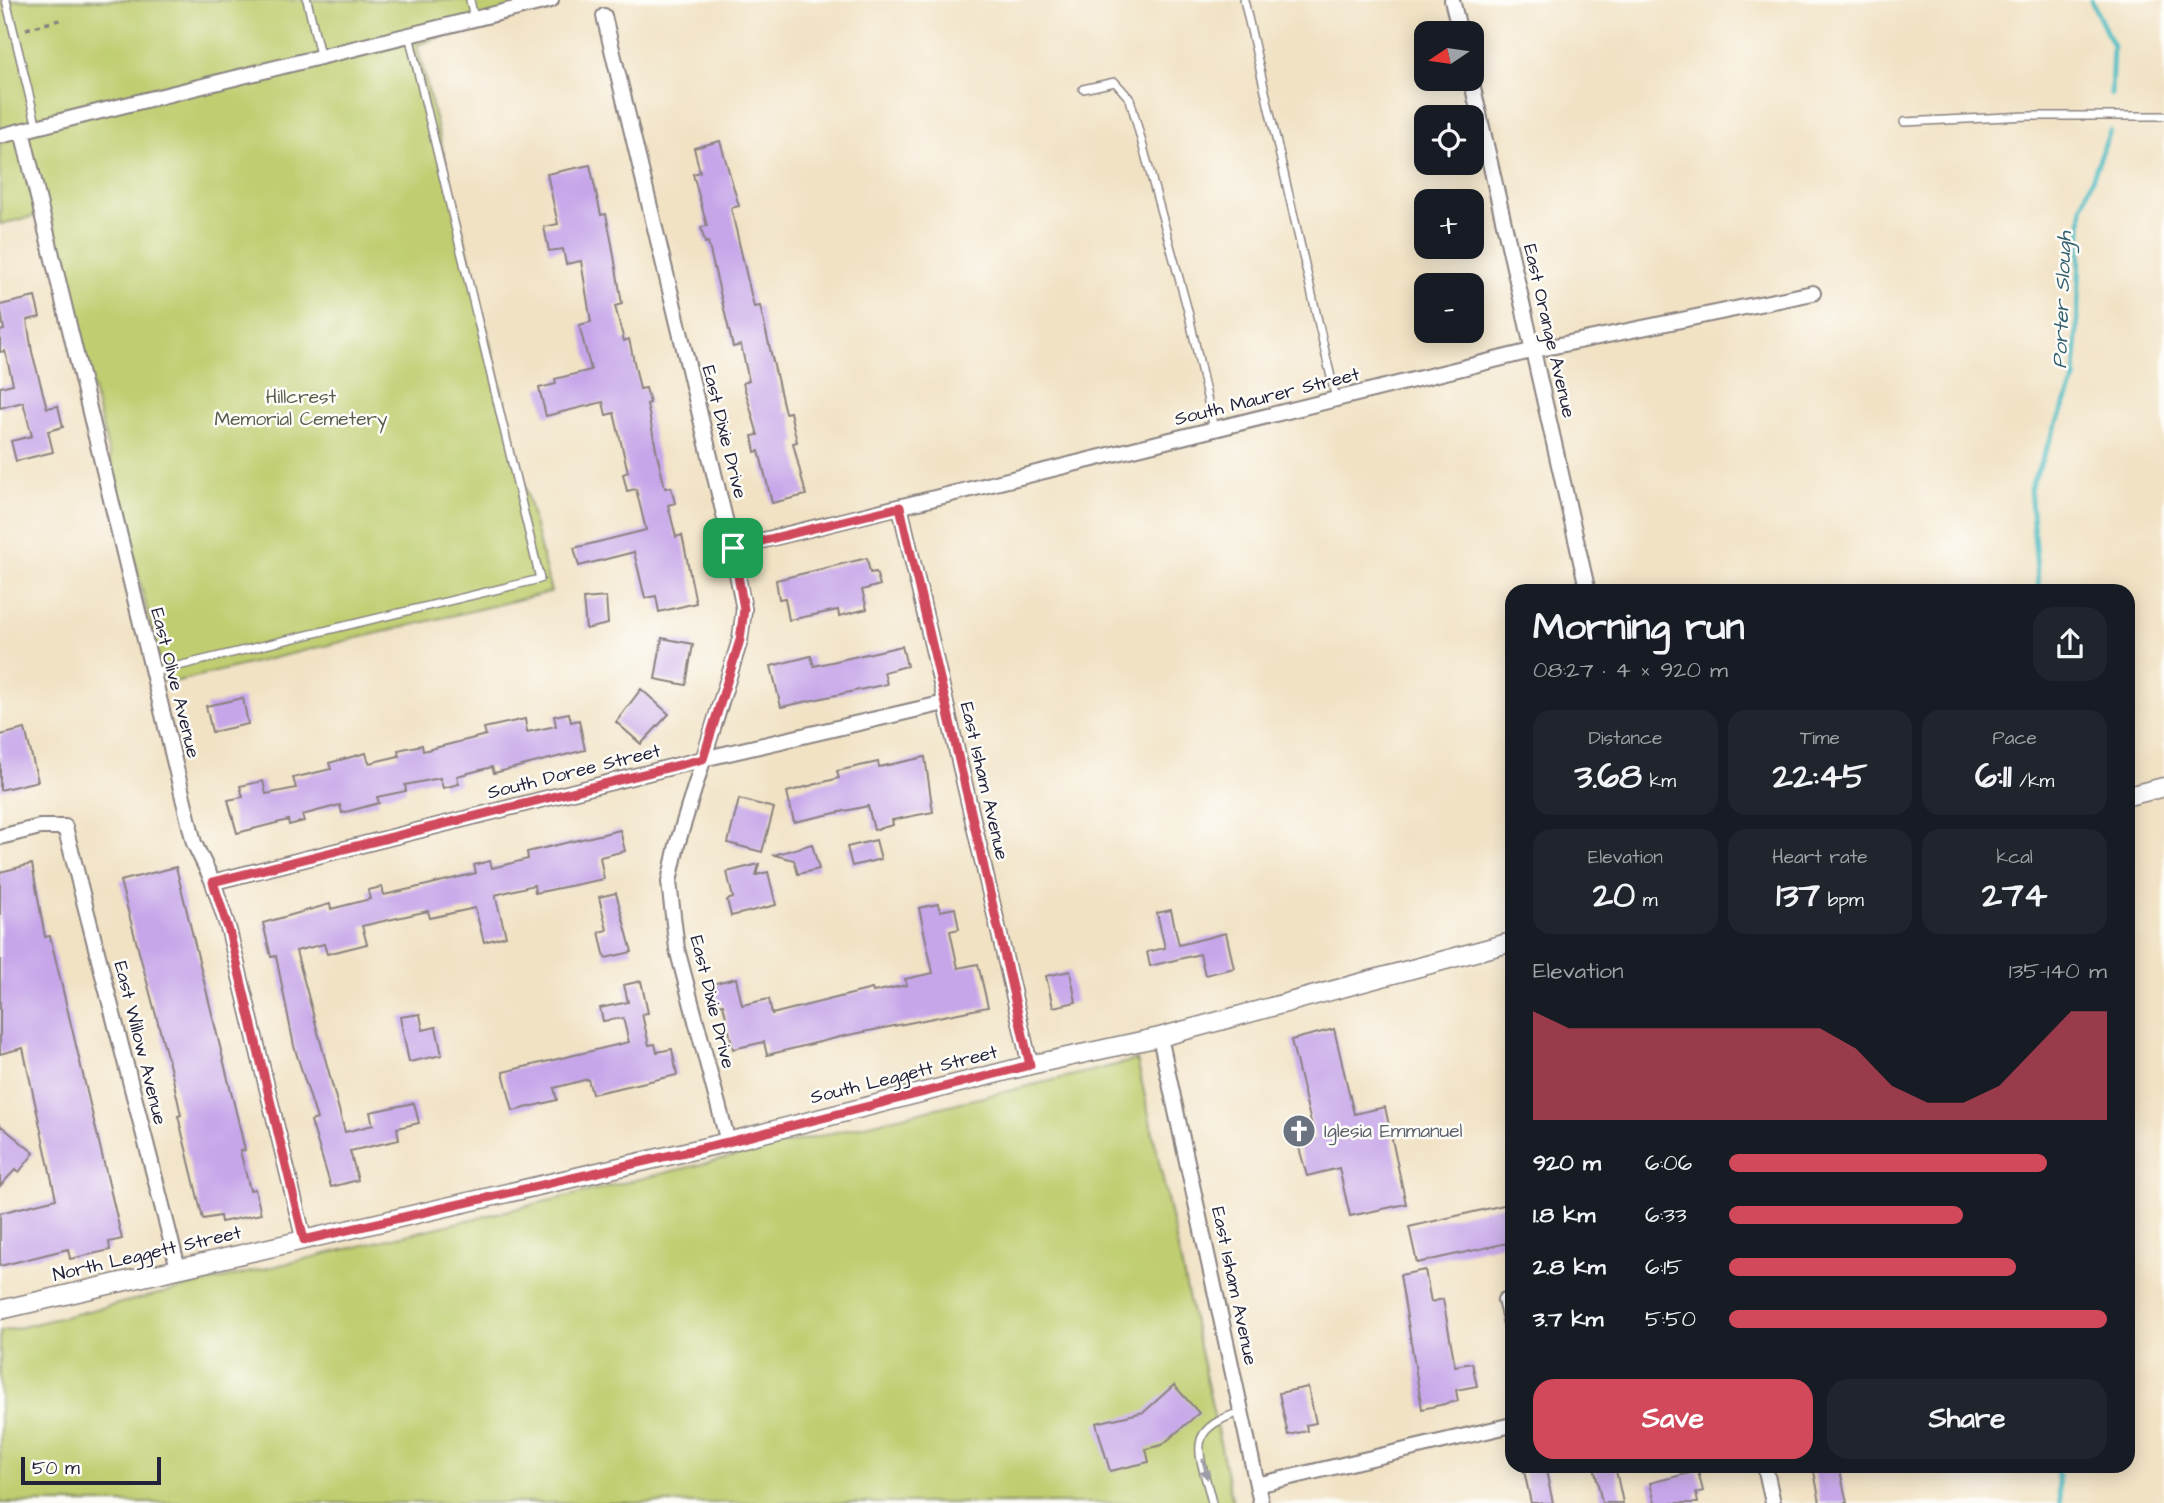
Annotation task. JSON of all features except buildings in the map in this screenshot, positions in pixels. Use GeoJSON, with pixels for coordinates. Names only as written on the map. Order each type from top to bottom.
{"type":"FeatureCollection","features":[{"type":"Feature","properties":{"kind":"street"},"geometry":{"type":"LineString","coordinates":[[0,136],[408,33],[551,0]]}},
{"type":"Feature","properties":{"kind":"street"},"geometry":{"type":"LineString","coordinates":[[1452,0],[1457,21]]}},
{"type":"Feature","properties":{"kind":"street","name":"East Dixie Drive"},"geometry":{"type":"LineString","coordinates":[[604,16],[733,548],[744,609],[740,640],[677,845],[669,882],[670,912],[677,949],[728,1142]]}},
{"type":"Feature","properties":{"kind":"street","name":"East Orange Avenue"},"geometry":{"type":"LineString","coordinates":[[1474,91],[1586,584]]}},
{"type":"Feature","properties":{"kind":"street","name":"East Olive Avenue"},"geometry":{"type":"LineString","coordinates":[[22,131],[194,842],[213,882],[229,931],[304,1240]]}},
{"type":"Feature","properties":{"kind":"street","name":"South Maurer Street"},"geometry":{"type":"LineString","coordinates":[[733,548],[1535,351],[1813,293]]}},
{"type":"Feature","properties":{"kind":"street","name":"East Isham Avenue"},"geometry":{"type":"LineString","coordinates":[[900,507],[1030,1065]]}},
{"type":"Feature","properties":{"kind":"street","name":"South Doree Street"},"geometry":{"type":"LineString","coordinates":[[213,882],[703,759],[946,703]]}},
{"type":"Feature","properties":{"kind":"street"},"geometry":{"type":"LineString","coordinates":[[2135,794],[2164,787]]}},
{"type":"Feature","properties":{"kind":"street","name":"East Willow Avenue"},"geometry":{"type":"LineString","coordinates":[[0,836],[40,827],[65,827],[178,1268]]}},
{"type":"Feature","properties":{"kind":"street","name":"South Leggett Street"},"geometry":{"type":"LineString","coordinates":[[304,1240],[728,1142],[1030,1065],[1160,1037],[1505,944]]}},
{"type":"Feature","properties":{"kind":"street","name":"East Isham Avenue"},"geometry":{"type":"LineString","coordinates":[[1160,1037],[1261,1503]]}},
{"type":"Feature","properties":{"kind":"street","name":"North Leggett Street"},"geometry":{"type":"LineString","coordinates":[[0,1310],[304,1240]]}},
{"type":"Feature","properties":{"kind":"street"},"geometry":{"type":"LineString","coordinates":[[1257,1485],[1505,1427]]}},
{"type":"Feature","properties":{"kind":"street"},"geometry":{"type":"LineString","coordinates":[[1767,1473],[1773,1503]]}},
{"type":"Feature","properties":{"kind":"lane"},"geometry":{"type":"LineString","coordinates":[[6,0],[37,127]]}},
{"type":"Feature","properties":{"kind":"lane"},"geometry":{"type":"LineString","coordinates":[[307,0],[320,55]]}},
{"type":"Feature","properties":{"kind":"lane"},"geometry":{"type":"LineString","coordinates":[[470,0],[474,18]]}},
{"type":"Feature","properties":{"kind":"lane"},"geometry":{"type":"LineString","coordinates":[[1244,0],[1336,399]]}},
{"type":"Feature","properties":{"kind":"lane"},"geometry":{"type":"LineString","coordinates":[[152,672],[540,579],[408,33]]}},
{"type":"Feature","properties":{"kind":"lane"},"geometry":{"type":"LineString","coordinates":[[1083,89],[1115,82],[1130,99],[1182,286],[1214,429]]}},
{"type":"Feature","properties":{"kind":"lane"},"geometry":{"type":"LineString","coordinates":[[1904,122],[2028,116],[2164,116]]}},
{"type":"Feature","properties":{"kind":"lane"},"geometry":{"type":"LineString","coordinates":[[1212,1503],[1199,1441],[1206,1427],[1217,1419],[1242,1412]]}},
{"type":"Feature","properties":{"kind":"path"},"geometry":{"type":"LineString","coordinates":[[14,32],[63,19]]}},
{"type":"Feature","properties":{"kind":"green space","name":"Hillcrest Memorial Cemetery"},"geometry":{"type":"Polygon","coordinates":[[[0,0],[544,0],[417,45],[551,592],[165,684],[50,213],[0,224],[0,0]]]}},
{"type":"Feature","properties":{"kind":"green space"},"geometry":{"type":"Polygon","coordinates":[[[1137,1060],[1233,1503],[0,1503],[0,1332],[1137,1060]]]}},
{"type":"Feature","properties":{"kind":"waterway","name":"Porter Slough"},"geometry":{"type":"LineString","coordinates":[[2091,0],[2113,46],[2111,95]]}},
{"type":"Feature","properties":{"kind":"waterway","name":"Porter Slough"},"geometry":{"type":"LineString","coordinates":[[2038,584],[2030,489],[2075,379],[2082,206],[2110,131]]}},
{"type":"Feature","properties":{"kind":"waterway","name":"Porter Slough"},"geometry":{"type":"LineString","coordinates":[[2058,1473],[2060,1503]]}},
{"type":"Feature","properties":{"kind":"place","name":"Iglesia Emmanuel"},"geometry":{"type":"Point","coordinates":[1299,1131]}},
{"type":"Feature","properties":{"kind":"route"},"geometry":{"type":"LineString","coordinates":[[900,507],[1030,1065],[728,1142],[304,1240],[229,931],[213,882],[703,759],[740,640],[744,609],[733,548],[900,507]]}}]}
